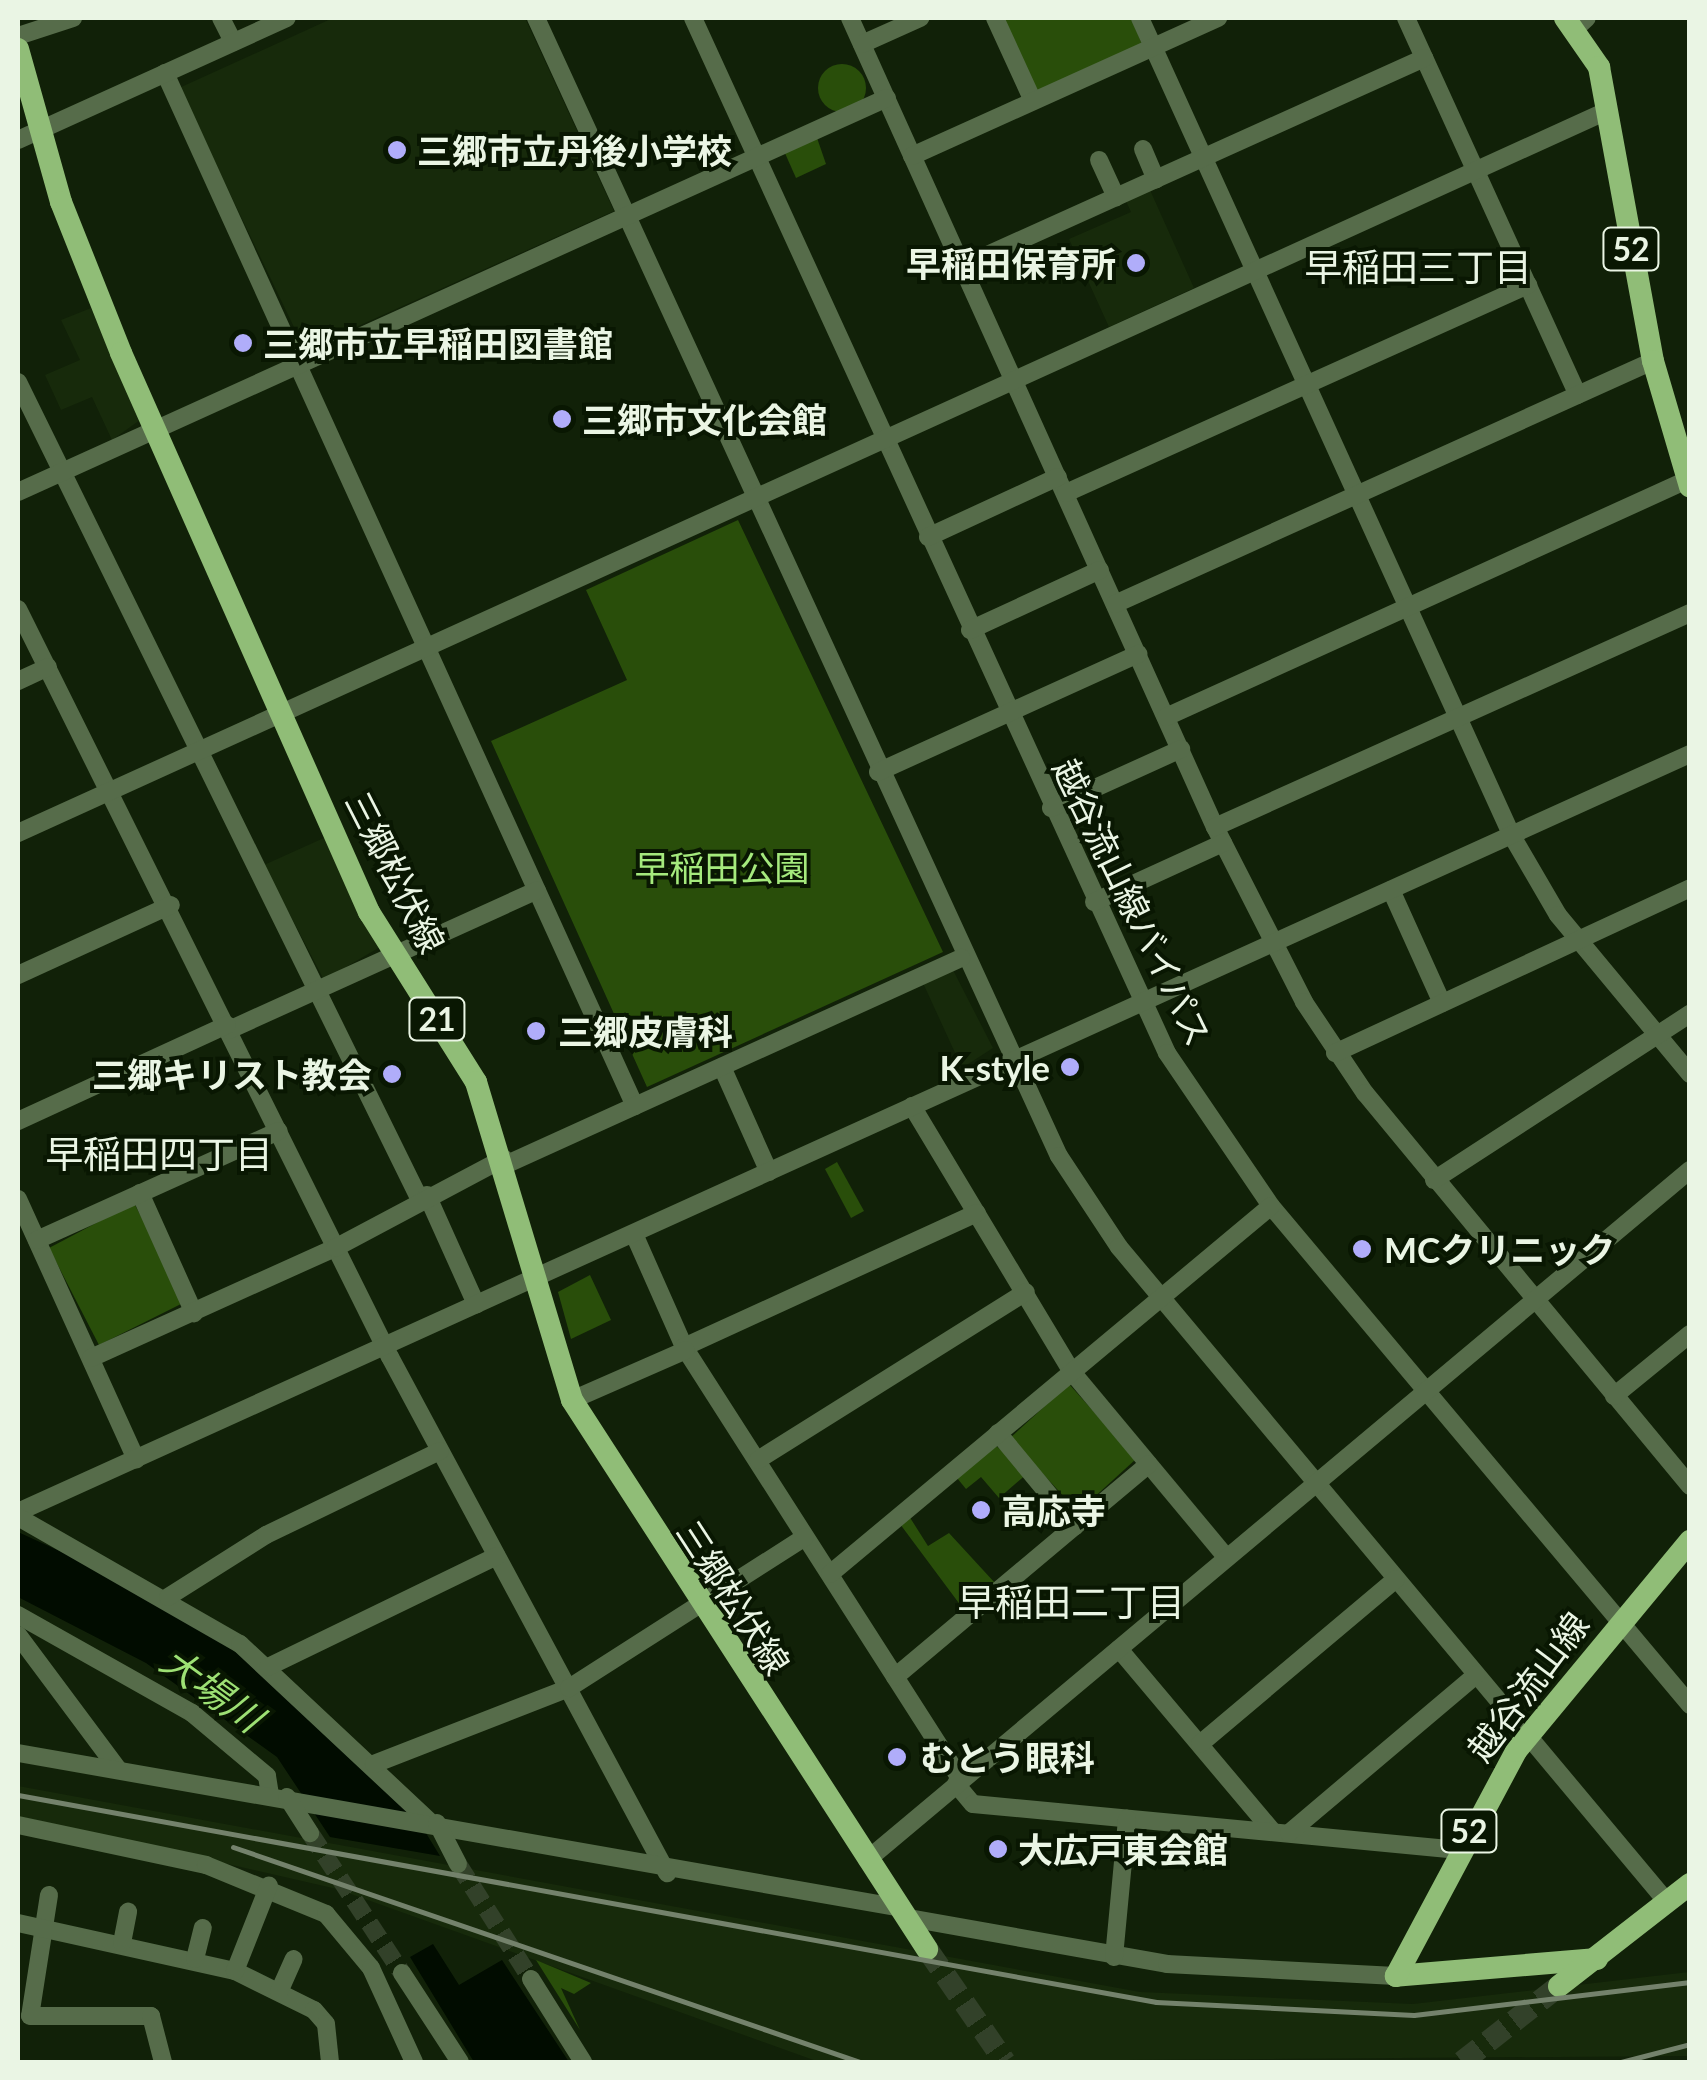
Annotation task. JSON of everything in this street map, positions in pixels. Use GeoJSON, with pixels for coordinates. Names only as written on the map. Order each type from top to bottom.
{"type":"FeatureCollection","features":[{"type":"Feature","properties":{"kind":"main road","name":"52"},"geometry":{"type":"LineString","coordinates":[[1576,22],[1599,67],[1653,361],[1688,484]]}},
{"type":"Feature","properties":{"kind":"main road","name":"三郷松伏線"},"geometry":{"type":"LineString","coordinates":[[18,48],[40,130],[155,430],[281,713],[396,955],[476,1082],[506,1161],[572,1400],[697,1605],[927,1950]]}},
{"type":"Feature","properties":{"kind":"main road","name":"越谷流山線"},"geometry":{"type":"LineString","coordinates":[[1396,1976],[1459,1850],[1527,1735],[1690,1541]]}},
{"type":"Feature","properties":{"kind":"main road"},"geometry":{"type":"LineString","coordinates":[[1559,1986],[1690,1884]]}},
{"type":"Feature","properties":{"kind":"main road"},"geometry":{"type":"LineString","coordinates":[[1396,1976],[1597,1960]]}},
{"type":"Feature","properties":{"kind":"street"},"geometry":{"type":"LineString","coordinates":[[18,48],[73,18]]}},
{"type":"Feature","properties":{"kind":"street"},"geometry":{"type":"LineString","coordinates":[[221,18],[232,42]]}},
{"type":"Feature","properties":{"kind":"street"},"geometry":{"type":"LineString","coordinates":[[18,140],[286,18]]}},
{"type":"Feature","properties":{"kind":"street"},"geometry":{"type":"LineString","coordinates":[[536,18],[1010,1062],[1080,1188],[1161,1298],[1667,1902]]}},
{"type":"Feature","properties":{"kind":"street","name":"越谷流山線バイパス"},"geometry":{"type":"LineString","coordinates":[[694,18],[1141,1004],[1270,1206],[1690,1705]]}},
{"type":"Feature","properties":{"kind":"street"},"geometry":{"type":"LineString","coordinates":[[850,18],[1219,835],[1272,944],[1335,1053],[1434,1180],[1690,1486]]}},
{"type":"Feature","properties":{"kind":"street"},"geometry":{"type":"LineString","coordinates":[[862,44],[920,18]]}},
{"type":"Feature","properties":{"kind":"street"},"geometry":{"type":"LineString","coordinates":[[995,18],[1033,101]]}},
{"type":"Feature","properties":{"kind":"street"},"geometry":{"type":"LineString","coordinates":[[1140,18],[1512,836],[1578,940],[1690,1074]]}},
{"type":"Feature","properties":{"kind":"street"},"geometry":{"type":"LineString","coordinates":[[912,156],[1218,18]]}},
{"type":"Feature","properties":{"kind":"street"},"geometry":{"type":"LineString","coordinates":[[1406,18],[1578,395]]}},
{"type":"Feature","properties":{"kind":"street"},"geometry":{"type":"LineString","coordinates":[[963,266],[1424,58]]}},
{"type":"Feature","properties":{"kind":"street"},"geometry":{"type":"LineString","coordinates":[[165,73],[636,1106]]}},
{"type":"Feature","properties":{"kind":"street"},"geometry":{"type":"LineString","coordinates":[[18,492],[887,98]]}},
{"type":"Feature","properties":{"kind":"street"},"geometry":{"type":"LineString","coordinates":[[18,832],[1607,112]]}},
{"type":"Feature","properties":{"kind":"street"},"geometry":{"type":"LineString","coordinates":[[1143,149],[1156,179]]}},
{"type":"Feature","properties":{"kind":"street"},"geometry":{"type":"LineString","coordinates":[[1098,160],[1116,197]]}},
{"type":"Feature","properties":{"kind":"street"},"geometry":{"type":"LineString","coordinates":[[928,538],[1307,384],[1528,284]]}},
{"type":"Feature","properties":{"kind":"street"},"geometry":{"type":"LineString","coordinates":[[1116,604],[1653,361]]}},
{"type":"Feature","properties":{"kind":"street"},"geometry":{"type":"LineString","coordinates":[[18,382],[316,992],[476,1304]]}},
{"type":"Feature","properties":{"kind":"street"},"geometry":{"type":"LineString","coordinates":[[1166,717],[1688,484]]}},
{"type":"Feature","properties":{"kind":"street"},"geometry":{"type":"LineString","coordinates":[[970,630],[1100,570]]}},
{"type":"Feature","properties":{"kind":"street"},"geometry":{"type":"LineString","coordinates":[[18,609],[171,904],[384,1347],[667,1872]]}},
{"type":"Feature","properties":{"kind":"street"},"geometry":{"type":"LineString","coordinates":[[1094,902],[1219,835],[1458,718],[1690,614]]}},
{"type":"Feature","properties":{"kind":"street"},"geometry":{"type":"LineString","coordinates":[[878,772],[1138,654]]}},
{"type":"Feature","properties":{"kind":"street"},"geometry":{"type":"LineString","coordinates":[[18,681],[48,667]]}},
{"type":"Feature","properties":{"kind":"street"},"geometry":{"type":"LineString","coordinates":[[1051,808],[1181,748]]}},
{"type":"Feature","properties":{"kind":"street"},"geometry":{"type":"LineString","coordinates":[[18,1511],[1690,754]]}},
{"type":"Feature","properties":{"kind":"street"},"geometry":{"type":"LineString","coordinates":[[1335,1053],[1690,888]]}},
{"type":"Feature","properties":{"kind":"street"},"geometry":{"type":"LineString","coordinates":[[18,1121],[316,992],[537,890]]}},
{"type":"Feature","properties":{"kind":"street"},"geometry":{"type":"LineString","coordinates":[[1391,890],[1442,1003]]}},
{"type":"Feature","properties":{"kind":"street"},"geometry":{"type":"LineString","coordinates":[[18,974],[171,904]]}},
{"type":"Feature","properties":{"kind":"street"},"geometry":{"type":"LineString","coordinates":[[91,1358],[336,1248],[423,1197],[636,1106],[962,958]]}},
{"type":"Feature","properties":{"kind":"street"},"geometry":{"type":"LineString","coordinates":[[1434,1180],[1690,1014]]}},
{"type":"Feature","properties":{"kind":"street"},"geometry":{"type":"LineString","coordinates":[[722,1066],[769,1172]]}},
{"type":"Feature","properties":{"kind":"street"},"geometry":{"type":"LineString","coordinates":[[912,1106],[1072,1372],[1228,1558]]}},
{"type":"Feature","properties":{"kind":"street"},"geometry":{"type":"LineString","coordinates":[[37,1240],[278,1131]]}},
{"type":"Feature","properties":{"kind":"street"},"geometry":{"type":"LineString","coordinates":[[867,1860],[1690,1170]]}},
{"type":"Feature","properties":{"kind":"street"},"geometry":{"type":"LineString","coordinates":[[140,1194],[194,1313]]}},
{"type":"Feature","properties":{"kind":"street"},"geometry":{"type":"LineString","coordinates":[[18,1199],[136,1458]]}},
{"type":"Feature","properties":{"kind":"street"},"geometry":{"type":"LineString","coordinates":[[830,1574],[1270,1206]]}},
{"type":"Feature","properties":{"kind":"street"},"geometry":{"type":"LineString","coordinates":[[572,1400],[977,1213]]}},
{"type":"Feature","properties":{"kind":"street"},"geometry":{"type":"LineString","coordinates":[[634,1234],[685,1348],[973,1804],[1459,1850]]}},
{"type":"Feature","properties":{"kind":"street"},"geometry":{"type":"LineString","coordinates":[[758,1460],[1026,1292]]}},
{"type":"Feature","properties":{"kind":"street"},"geometry":{"type":"LineString","coordinates":[[1614,1396],[1690,1334]]}},
{"type":"Feature","properties":{"kind":"street"},"geometry":{"type":"LineString","coordinates":[[998,1434],[1075,1526]]}},
{"type":"Feature","properties":{"kind":"street"},"geometry":{"type":"LineString","coordinates":[[168,1597],[266,1535],[440,1451]]}},
{"type":"Feature","properties":{"kind":"street"},"geometry":{"type":"LineString","coordinates":[[895,1677],[1149,1464]]}},
{"type":"Feature","properties":{"kind":"street"},"geometry":{"type":"LineString","coordinates":[[18,1511],[168,1597],[268,1667],[374,1764],[428,1820],[458,1864]]}},
{"type":"Feature","properties":{"kind":"street"},"geometry":{"type":"LineString","coordinates":[[374,1764],[569,1688],[805,1537]]}},
{"type":"Feature","properties":{"kind":"street"},"geometry":{"type":"LineString","coordinates":[[268,1667],[498,1556]]}},
{"type":"Feature","properties":{"kind":"street"},"geometry":{"type":"LineString","coordinates":[[1200,1744],[1396,1578]]}},
{"type":"Feature","properties":{"kind":"street"},"geometry":{"type":"LineString","coordinates":[[18,1615],[192,1713],[266,1776],[310,1833]]}},
{"type":"Feature","properties":{"kind":"street"},"geometry":{"type":"LineString","coordinates":[[18,1636],[118,1770]]}},
{"type":"Feature","properties":{"kind":"street"},"geometry":{"type":"LineString","coordinates":[[1119,1649],[1281,1832]]}},
{"type":"Feature","properties":{"kind":"street"},"geometry":{"type":"LineString","coordinates":[[1281,1832],[1476,1676]]}},
{"type":"Feature","properties":{"kind":"street"},"geometry":{"type":"LineString","coordinates":[[18,1753],[428,1820],[667,1872],[905,1913],[1114,1957],[1396,1976]]}},
{"type":"Feature","properties":{"kind":"street"},"geometry":{"type":"LineString","coordinates":[[1114,1957],[1127,1819]]}},
{"type":"Feature","properties":{"kind":"street"},"geometry":{"type":"LineString","coordinates":[[18,1825],[269,1886],[326,1914],[356,1944],[414,2062]]}},
{"type":"Feature","properties":{"kind":"street"},"geometry":{"type":"LineString","coordinates":[[235,1971],[269,1886]]}},
{"type":"Feature","properties":{"kind":"street"},"geometry":{"type":"LineString","coordinates":[[49,1895],[30,2016],[151,2016],[163,2062]]}},
{"type":"Feature","properties":{"kind":"street"},"geometry":{"type":"LineString","coordinates":[[122,1942],[128,1912]]}},
{"type":"Feature","properties":{"kind":"street"},"geometry":{"type":"LineString","coordinates":[[18,1923],[122,1942],[235,1971],[279,1992],[326,2024],[330,2062]]}},
{"type":"Feature","properties":{"kind":"street"},"geometry":{"type":"LineString","coordinates":[[195,1959],[203,1928]]}},
{"type":"Feature","properties":{"kind":"street"},"geometry":{"type":"LineString","coordinates":[[279,1992],[294,1959]]}},
{"type":"Feature","properties":{"kind":"street"},"geometry":{"type":"LineString","coordinates":[[402,1973],[460,2062]]}},
{"type":"Feature","properties":{"kind":"street"},"geometry":{"type":"LineString","coordinates":[[531,1979],[583,2062]]}},
{"type":"Feature","properties":{"kind":"shaded area","name":"三郷市立丹後小学校"},"geometry":{"type":"Polygon","coordinates":[[[333,18],[525,18],[614,211],[305,350],[179,88],[333,18]]]}},
{"type":"Feature","properties":{"kind":"shaded area"},"geometry":{"type":"Polygon","coordinates":[[[1150,190],[1194,288],[1109,327],[1069,239],[1131,212],[1126,201],[1150,190]]]}},
{"type":"Feature","properties":{"kind":"shaded area"},"geometry":{"type":"Polygon","coordinates":[[[91,308],[140,420],[112,440],[92,397],[61,410],[45,375],[80,360],[61,320],[91,308]]]}},
{"type":"Feature","properties":{"kind":"shaded area"},"geometry":{"type":"Polygon","coordinates":[[[326,837],[380,947],[324,980],[264,865],[326,837]]]}},
{"type":"Feature","properties":{"kind":"shaded area"},"geometry":{"type":"Polygon","coordinates":[[[953,970],[993,1048],[962,1068],[923,983],[953,970]]]}},
{"type":"Feature","properties":{"kind":"shaded area"},"geometry":{"type":"Polygon","coordinates":[[[18,1786],[1140,1992],[1413,2004],[1689,1972],[1689,2056],[819,2062],[337,1889],[18,1816],[18,1786]]]}},
{"type":"Feature","properties":{"kind":"green space"},"geometry":{"type":"Polygon","coordinates":[[[1002,18],[1131,18],[1142,44],[1035,94],[1002,18]]]}},
{"type":"Feature","properties":{"kind":"green space"},"geometry":{"type":"Polygon","coordinates":[[[842,64],[859,71],[866,88],[859,105],[842,112],[825,105],[818,88],[825,71],[842,64]]]}},
{"type":"Feature","properties":{"kind":"green space"},"geometry":{"type":"Polygon","coordinates":[[[816,135],[826,164],[796,178],[784,151],[816,135]]]}},
{"type":"Feature","properties":{"kind":"green space","name":"早稲田公園"},"geometry":{"type":"Polygon","coordinates":[[[738,520],[943,952],[647,1087],[491,741],[627,680],[586,590],[738,520]]]}},
{"type":"Feature","properties":{"kind":"green space"},"geometry":{"type":"Polygon","coordinates":[[[837,1162],[864,1211],[851,1218],[825,1169],[837,1162]]]}},
{"type":"Feature","properties":{"kind":"green space"},"geometry":{"type":"Polygon","coordinates":[[[134,1203],[185,1302],[99,1345],[49,1248],[134,1203]]]}},
{"type":"Feature","properties":{"kind":"green space"},"geometry":{"type":"Polygon","coordinates":[[[590,1275],[611,1320],[571,1339],[558,1292],[590,1275]]]}},
{"type":"Feature","properties":{"kind":"green space"},"geometry":{"type":"Polygon","coordinates":[[[1069,1384],[1136,1459],[1078,1512],[1010,1438],[1069,1384]]]}},
{"type":"Feature","properties":{"kind":"green space"},"geometry":{"type":"Polygon","coordinates":[[[995,1445],[1028,1473],[999,1498],[981,1477],[966,1489],[957,1478],[995,1445]]]}},
{"type":"Feature","properties":{"kind":"green space"},"geometry":{"type":"Polygon","coordinates":[[[909,1516],[928,1546],[949,1533],[995,1583],[964,1610],[900,1524],[909,1516]]]}},
{"type":"Feature","properties":{"kind":"green space"},"geometry":{"type":"Polygon","coordinates":[[[536,1960],[591,1983],[574,1994],[561,1988],[580,2030],[536,1960]]]}},
{"type":"Feature","properties":{"kind":"water","name":"大場川"},"geometry":{"type":"Polygon","coordinates":[[[18,1532],[116,1577],[228,1645],[410,1807],[440,1856],[330,1837],[277,1757],[146,1663],[18,1597],[18,1532]]]}},
{"type":"Feature","properties":{"kind":"water"},"geometry":{"type":"Polygon","coordinates":[[[433,1944],[459,1985],[502,1960],[569,2062],[474,2062],[410,1957],[433,1944]]]}},
{"type":"Feature","properties":{"kind":"tunnel"},"geometry":{"type":"LineString","coordinates":[[310,1833],[402,1973]]}},
{"type":"Feature","properties":{"kind":"tunnel"},"geometry":{"type":"LineString","coordinates":[[458,1864],[531,1979]]}},
{"type":"Feature","properties":{"kind":"tunnel"},"geometry":{"type":"LineString","coordinates":[[927,1949],[1005,2062]]}},
{"type":"Feature","properties":{"kind":"tunnel"},"geometry":{"type":"LineString","coordinates":[[1462,2062],[1559,1986]]}},
{"type":"Feature","properties":{"kind":"railway"},"geometry":{"type":"LineString","coordinates":[[18,1795],[1156,2002],[1414,2015],[1690,1982]]}},
{"type":"Feature","properties":{"kind":"railway"},"geometry":{"type":"LineString","coordinates":[[233,1847],[860,2062]]}},
{"type":"Feature","properties":{"kind":"railway"},"geometry":{"type":"LineString","coordinates":[[1621,2062],[1690,2044]]}},
{"type":"Feature","properties":{"kind":"place","name":"三郷市立丹後小学校"},"geometry":{"type":"Point","coordinates":[397,150]}},
{"type":"Feature","properties":{"kind":"place","name":"早稲田保育所"},"geometry":{"type":"Point","coordinates":[1136,263]}},
{"type":"Feature","properties":{"kind":"place","name":"三郷市立早稲田図書館"},"geometry":{"type":"Point","coordinates":[243,343]}},
{"type":"Feature","properties":{"kind":"place","name":"三郷市文化会館"},"geometry":{"type":"Point","coordinates":[562,419]}},
{"type":"Feature","properties":{"kind":"place","name":"三郷皮膚科"},"geometry":{"type":"Point","coordinates":[536,1031]}},
{"type":"Feature","properties":{"kind":"place","name":"K-style"},"geometry":{"type":"Point","coordinates":[1070,1067]}},
{"type":"Feature","properties":{"kind":"place","name":"三郷キリスト教会"},"geometry":{"type":"Point","coordinates":[392,1074]}},
{"type":"Feature","properties":{"kind":"place","name":"MCクリニック"},"geometry":{"type":"Point","coordinates":[1362,1249]}},
{"type":"Feature","properties":{"kind":"place","name":"高応寺"},"geometry":{"type":"Point","coordinates":[981,1510]}},
{"type":"Feature","properties":{"kind":"place","name":"むとう眼科"},"geometry":{"type":"Point","coordinates":[897,1757]}},
{"type":"Feature","properties":{"kind":"place","name":"大広戸東会館"},"geometry":{"type":"Point","coordinates":[998,1849]}},
{"type":"Feature","properties":{"kind":"district","name":"早稲田三丁目"},"geometry":{"type":"Point","coordinates":[1418,267]}},
{"type":"Feature","properties":{"kind":"district","name":"早稲田四丁目"},"geometry":{"type":"Point","coordinates":[159,1154]}},
{"type":"Feature","properties":{"kind":"district","name":"早稲田二丁目"},"geometry":{"type":"Point","coordinates":[1071,1602]}}]}
